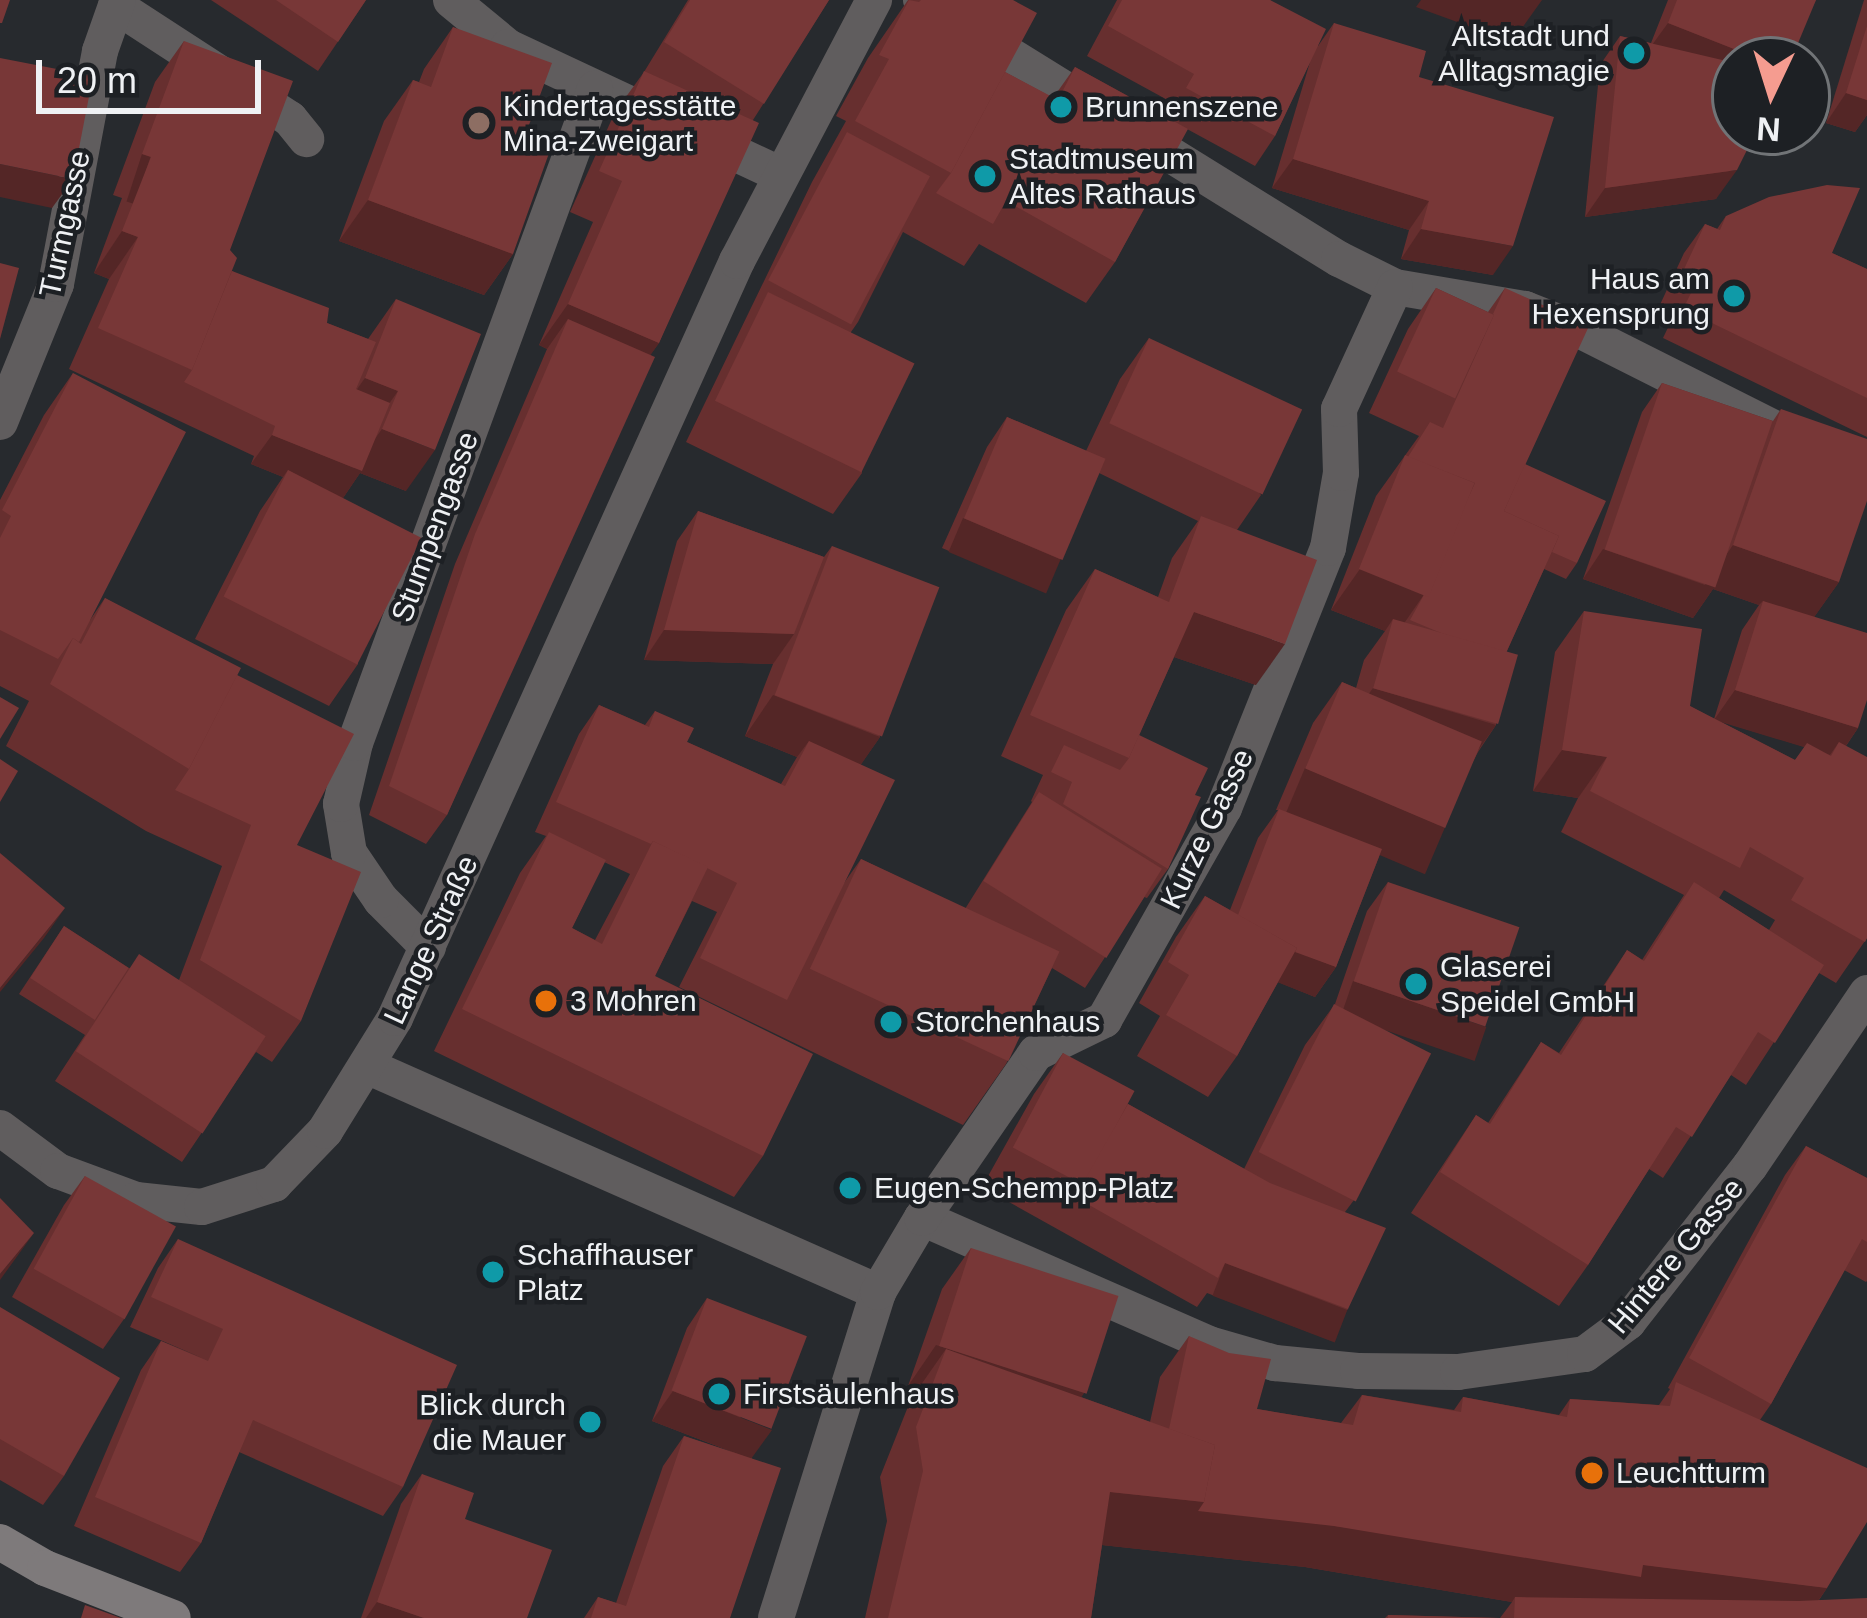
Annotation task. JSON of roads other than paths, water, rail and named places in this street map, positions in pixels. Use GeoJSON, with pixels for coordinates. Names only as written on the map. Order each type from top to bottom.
{"type":"FeatureCollection","features":[{"type":"Feature","properties":{"kind":"main road"},"geometry":{"type":"LineString","coordinates":[[5,1553],[172,1618]]}},
{"type":"Feature","properties":{"kind":"street"},"geometry":{"type":"LineString","coordinates":[[451,0],[508,47],[779,174]]}},
{"type":"Feature","properties":{"kind":"street","name":"Lange Straße"},"geometry":{"type":"LineString","coordinates":[[0,1128],[58,1171],[136,1200],[202,1208],[274,1184],[325,1131],[369,1067],[428,947],[779,174],[874,0]]}},
{"type":"Feature","properties":{"kind":"street"},"geometry":{"type":"LineString","coordinates":[[921,0],[1118,126],[1395,287],[1545,316],[1815,449]]}},
{"type":"Feature","properties":{"kind":"street"},"geometry":{"type":"LineString","coordinates":[[117,3],[290,119],[306,140]]}},
{"type":"Feature","properties":{"kind":"street","name":"Turmgasse"},"geometry":{"type":"LineString","coordinates":[[0,422],[56,284],[93,89],[117,3]]}},
{"type":"Feature","properties":{"kind":"street"},"geometry":{"type":"LineString","coordinates":[[46,80],[93,89]]}},
{"type":"Feature","properties":{"kind":"street","name":"Stumpengasse"},"geometry":{"type":"LineString","coordinates":[[428,947],[381,900],[350,853],[341,804],[356,742],[596,89]]}},
{"type":"Feature","properties":{"kind":"street","name":"Kurze Gasse"},"geometry":{"type":"LineString","coordinates":[[878,1292],[922,1218],[1036,1052],[1104,1020],[1224,808],[1328,548],[1341,473],[1339,409],[1395,287]]}},
{"type":"Feature","properties":{"kind":"street","name":"Hintere Gasse"},"geometry":{"type":"LineString","coordinates":[[922,1218],[1209,1344],[1276,1363],[1457,1372],[1585,1354],[1628,1322],[1750,1166],[1867,992]]}},
{"type":"Feature","properties":{"kind":"street"},"geometry":{"type":"LineString","coordinates":[[369,1067],[878,1292],[776,1618]]}},
{"type":"Feature","properties":{"kind":"place","name":"Altstadt und Alltagsmagie"},"geometry":{"type":"Point","coordinates":[1634,53]}},
{"type":"Feature","properties":{"kind":"place","name":"Brunnenszene"},"geometry":{"type":"Point","coordinates":[1061,107]}},
{"type":"Feature","properties":{"kind":"place","name":"Kindertagesstätte Mina-Zweigart"},"geometry":{"type":"Point","coordinates":[479,123]}},
{"type":"Feature","properties":{"kind":"place","name":"Stadtmuseum Altes Rathaus"},"geometry":{"type":"Point","coordinates":[985,176]}},
{"type":"Feature","properties":{"kind":"place","name":"Haus am Hexensprung"},"geometry":{"type":"Point","coordinates":[1734,296]}},
{"type":"Feature","properties":{"kind":"place","name":"Glaserei Speidel GmbH"},"geometry":{"type":"Point","coordinates":[1416,984]}},
{"type":"Feature","properties":{"kind":"place","name":"3 Mohren"},"geometry":{"type":"Point","coordinates":[546,1001]}},
{"type":"Feature","properties":{"kind":"place","name":"Storchenhaus"},"geometry":{"type":"Point","coordinates":[891,1022]}},
{"type":"Feature","properties":{"kind":"place","name":"Eugen-Schempp-Platz"},"geometry":{"type":"Point","coordinates":[850,1188]}},
{"type":"Feature","properties":{"kind":"place","name":"Schaffhauser Platz"},"geometry":{"type":"Point","coordinates":[493,1272]}},
{"type":"Feature","properties":{"kind":"place","name":"Firstsäulenhaus"},"geometry":{"type":"Point","coordinates":[719,1394]}},
{"type":"Feature","properties":{"kind":"place","name":"Blick durch die Mauer"},"geometry":{"type":"Point","coordinates":[590,1422]}},
{"type":"Feature","properties":{"kind":"place","name":"Leuchtturm"},"geometry":{"type":"Point","coordinates":[1592,1473]}}]}
